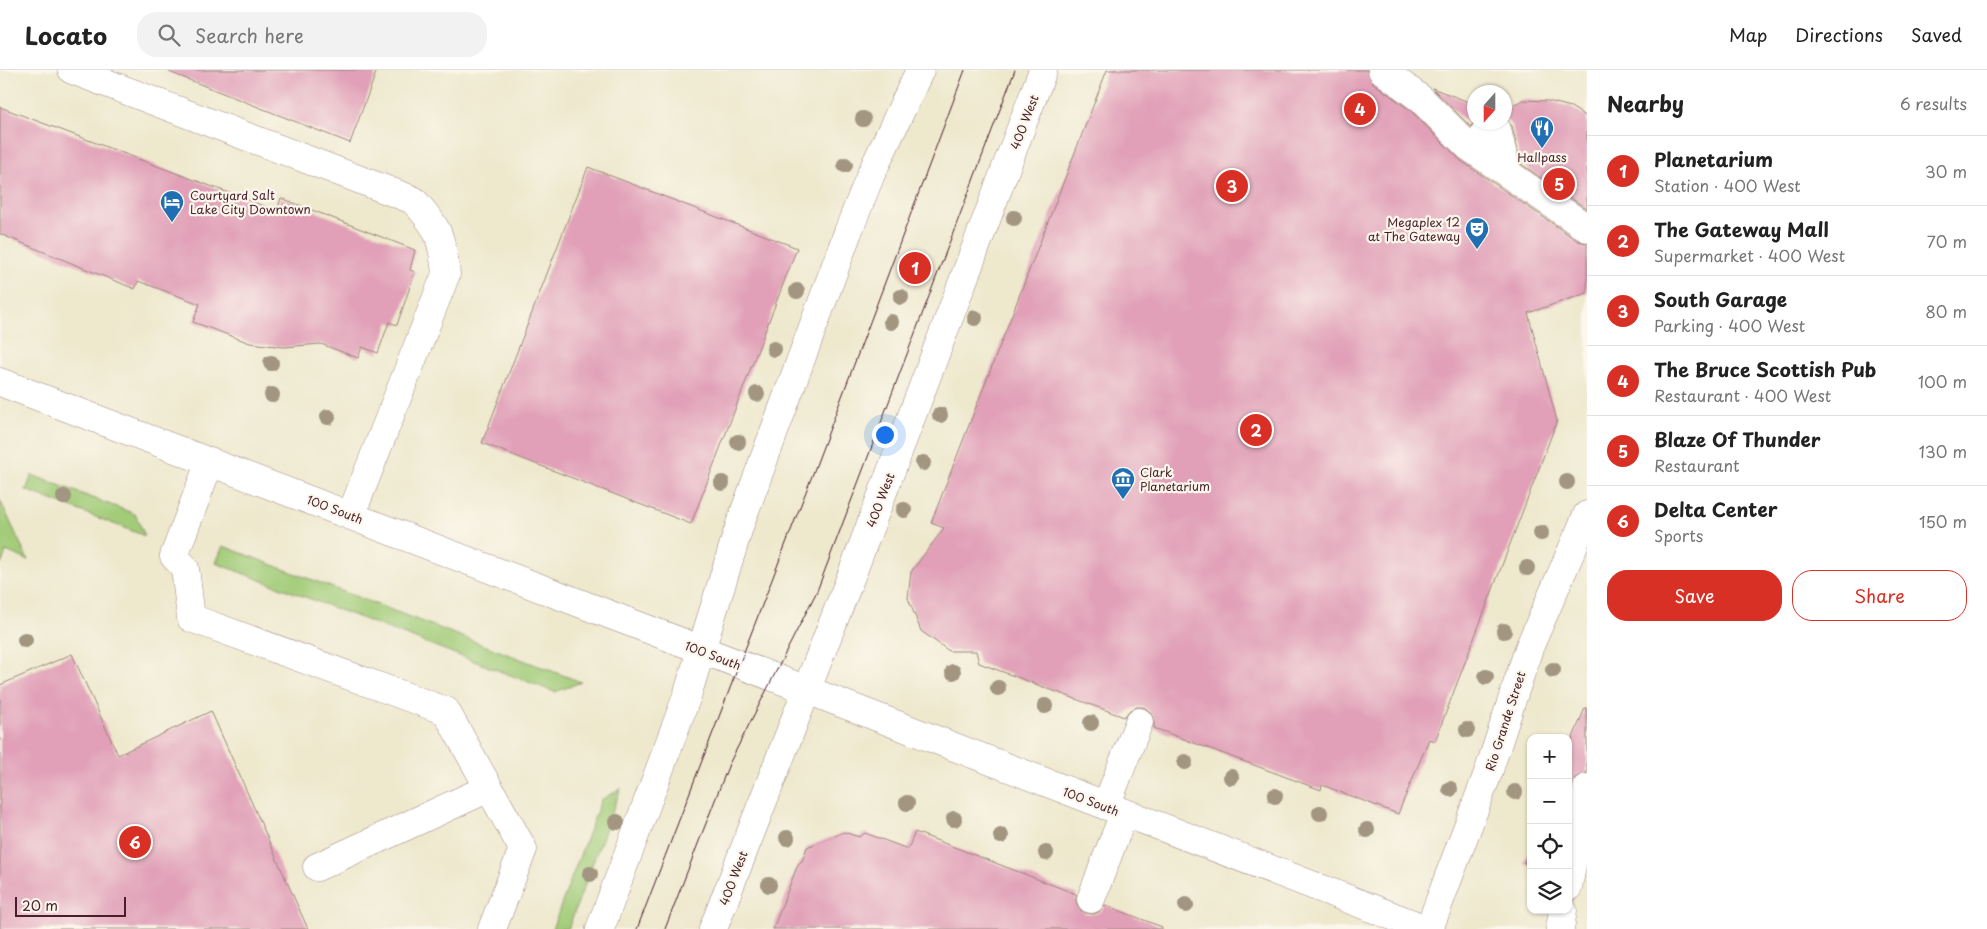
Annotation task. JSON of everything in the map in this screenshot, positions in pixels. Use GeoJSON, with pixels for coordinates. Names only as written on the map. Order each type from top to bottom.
{"type":"FeatureCollection","features":[{"type":"Feature","properties":{"kind":"street"},"geometry":{"type":"LineString","coordinates":[[72,70],[413,200],[434,223],[444,249],[446,274],[351,515]]}},
{"type":"Feature","properties":{"kind":"street"},"geometry":{"type":"LineString","coordinates":[[600,929],[672,741],[740,524],[848,232],[871,174],[920,70]]}},
{"type":"Feature","properties":{"kind":"street","name":"400 West"},"geometry":{"type":"LineString","coordinates":[[713,929],[807,690],[1043,70]]}},
{"type":"Feature","properties":{"kind":"street"},"geometry":{"type":"LineString","coordinates":[[1382,70],[1421,99],[1469,147],[1587,228]]}},
{"type":"Feature","properties":{"kind":"street"},"geometry":{"type":"LineString","coordinates":[[1491,131],[1506,173]]}},
{"type":"Feature","properties":{"kind":"street","name":"100 South"},"geometry":{"type":"LineString","coordinates":[[0,382],[1427,929]]}},
{"type":"Feature","properties":{"kind":"street"},"geometry":{"type":"LineString","coordinates":[[210,461],[174,556],[185,568],[191,618],[446,711],[523,849],[492,929]]}},
{"type":"Feature","properties":{"kind":"street","name":"Rio Grande Street"},"geometry":{"type":"LineString","coordinates":[[1427,929],[1488,773],[1529,648],[1574,540],[1587,515]]}},
{"type":"Feature","properties":{"kind":"street"},"geometry":{"type":"LineString","coordinates":[[1091,899],[1139,722]]}},
{"type":"Feature","properties":{"kind":"street"},"geometry":{"type":"LineString","coordinates":[[317,867],[489,788]]}},
{"type":"Feature","properties":{"kind":"street"},"geometry":{"type":"LineString","coordinates":[[1571,869],[1587,788]]}},
{"type":"Feature","properties":{"kind":"street"},"geometry":{"type":"LineString","coordinates":[[1560,929],[1562,914]]}},
{"type":"Feature","properties":{"kind":"green space"},"geometry":{"type":"Polygon","coordinates":[[[32,475],[135,514],[145,536],[26,490],[32,475]]]}},
{"type":"Feature","properties":{"kind":"green space"},"geometry":{"type":"Polygon","coordinates":[[[0,500],[28,560],[6,551],[2,563],[0,563],[0,500]]]}},
{"type":"Feature","properties":{"kind":"green space"},"geometry":{"type":"Polygon","coordinates":[[[223,546],[581,682],[555,692],[216,563],[223,546]]]}},
{"type":"Feature","properties":{"kind":"green space"},"geometry":{"type":"Polygon","coordinates":[[[621,788],[568,929],[552,929],[601,800],[621,788]]]}},
{"type":"Feature","properties":{"kind":"building"},"geometry":{"type":"Polygon","coordinates":[[[169,70],[377,70],[350,143],[169,72],[169,70]]]}},
{"type":"Feature","properties":{"kind":"building"},"geometry":{"type":"Polygon","coordinates":[[[1107,70],[1367,70],[1373,83],[1411,111],[1460,160],[1578,241],[1587,243],[1587,293],[1528,313],[1557,421],[1435,741],[1429,739],[1398,814],[1322,785],[1321,790],[1154,728],[1154,720],[1151,713],[1144,707],[1130,710],[1124,717],[979,663],[976,651],[949,651],[921,631],[908,598],[911,572],[944,528],[931,523],[1107,70]]]}},
{"type":"Feature","properties":{"kind":"building"},"geometry":{"type":"Polygon","coordinates":[[[1432,88],[1467,101],[1467,123],[1432,88]]]}},
{"type":"Feature","properties":{"kind":"building"},"geometry":{"type":"Polygon","coordinates":[[[1523,100],[1548,101],[1571,107],[1587,117],[1587,209],[1521,164],[1512,126],[1512,105],[1523,100]]]}},
{"type":"Feature","properties":{"kind":"building","name":"Courtyard Salt Lake City Downtown"},"geometry":{"type":"Polygon","coordinates":[[[0,107],[277,211],[281,198],[415,250],[410,270],[415,272],[397,325],[389,322],[378,353],[362,347],[358,358],[321,344],[284,347],[250,343],[193,322],[200,304],[138,281],[135,289],[0,234],[0,107]]]}},
{"type":"Feature","properties":{"kind":"building"},"geometry":{"type":"Polygon","coordinates":[[[588,167],[797,248],[691,524],[482,443],[588,167]]]}},
{"type":"Feature","properties":{"kind":"building"},"geometry":{"type":"Polygon","coordinates":[[[72,654],[118,755],[211,711],[308,929],[0,929],[0,685],[72,654]]]}},
{"type":"Feature","properties":{"kind":"building"},"geometry":{"type":"Polygon","coordinates":[[[1585,708],[1587,708],[1587,773],[1575,778],[1572,789],[1572,779],[1572,740],[1585,708]]]}},
{"type":"Feature","properties":{"kind":"building"},"geometry":{"type":"Polygon","coordinates":[[[844,832],[859,837],[865,833],[908,849],[915,832],[1076,894],[1076,902],[1079,909],[1085,913],[1094,914],[1101,911],[1105,905],[1162,927],[1162,929],[773,929],[798,864],[802,861],[807,847],[844,832]]]}},
{"type":"Feature","properties":{"kind":"tram line"},"geometry":{"type":"LineString","coordinates":[[637,929],[812,476],[965,70]]}},
{"type":"Feature","properties":{"kind":"tram line"},"geometry":{"type":"LineString","coordinates":[[665,929],[729,764],[817,591],[1015,70]]}},
{"type":"Feature","properties":{"kind":"place","name":"The Bruce Scottish Pub"},"geometry":{"type":"Point","coordinates":[1360,109]}},
{"type":"Feature","properties":{"kind":"place","name":"Hallpass"},"geometry":{"type":"Point","coordinates":[1542,149]}},
{"type":"Feature","properties":{"kind":"place","name":"Blaze Of Thunder"},"geometry":{"type":"Point","coordinates":[1559,184]}},
{"type":"Feature","properties":{"kind":"place","name":"South Garage"},"geometry":{"type":"Point","coordinates":[1232,186]}},
{"type":"Feature","properties":{"kind":"place","name":"Courtyard Salt Lake City Downtown"},"geometry":{"type":"Point","coordinates":[172,223]}},
{"type":"Feature","properties":{"kind":"place","name":"Megaplex 12 at The Gateway"},"geometry":{"type":"Point","coordinates":[1477,250]}},
{"type":"Feature","properties":{"kind":"place","name":"Planetarium"},"geometry":{"type":"Point","coordinates":[915,268]}},
{"type":"Feature","properties":{"kind":"place","name":"The Gateway Mall"},"geometry":{"type":"Point","coordinates":[1256,430]}},
{"type":"Feature","properties":{"kind":"place","name":"Clark Planetarium"},"geometry":{"type":"Point","coordinates":[1123,500]}},
{"type":"Feature","properties":{"kind":"place","name":"Delta Center"},"geometry":{"type":"Point","coordinates":[135,842]}}]}
